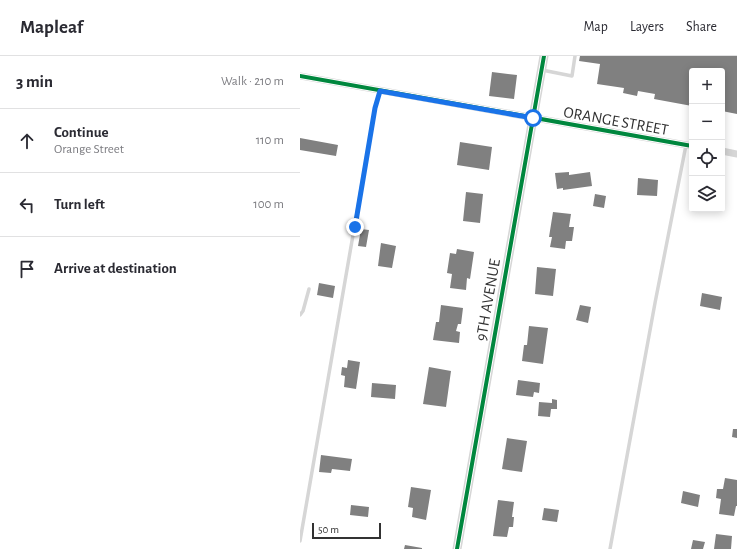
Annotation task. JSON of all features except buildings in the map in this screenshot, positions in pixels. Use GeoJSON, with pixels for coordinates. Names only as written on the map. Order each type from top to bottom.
{"type":"FeatureCollection","features":[{"type":"Feature","properties":{"kind":"street","name":"9TH AVENUE"},"geometry":{"type":"LineString","coordinates":[[457,549],[544,56]]}},
{"type":"Feature","properties":{"kind":"street","name":"ORANGE STREET"},"geometry":{"type":"LineString","coordinates":[[300,76],[689,146]]}},
{"type":"Feature","properties":{"kind":"street"},"geometry":{"type":"LineString","coordinates":[[725,152],[737,154]]}},
{"type":"Feature","properties":{"kind":"lane"},"geometry":{"type":"LineString","coordinates":[[541,70],[572,76],[575,56]]}},
{"type":"Feature","properties":{"kind":"lane"},"geometry":{"type":"LineString","coordinates":[[300,541],[375,108],[380,91]]}},
{"type":"Feature","properties":{"kind":"lane"},"geometry":{"type":"LineString","coordinates":[[610,549],[655,303],[689,146]]}},
{"type":"Feature","properties":{"kind":"lane"},"geometry":{"type":"LineString","coordinates":[[300,316],[303,311],[309,289]]}},
{"type":"Feature","properties":{"kind":"cycle path"},"geometry":{"type":"LineString","coordinates":[[457,549],[544,56]]}},
{"type":"Feature","properties":{"kind":"cycle path"},"geometry":{"type":"LineString","coordinates":[[300,76],[689,145]]}},
{"type":"Feature","properties":{"kind":"route"},"geometry":{"type":"LineString","coordinates":[[355,227],[375,108],[380,91],[533,118]]}}]}
